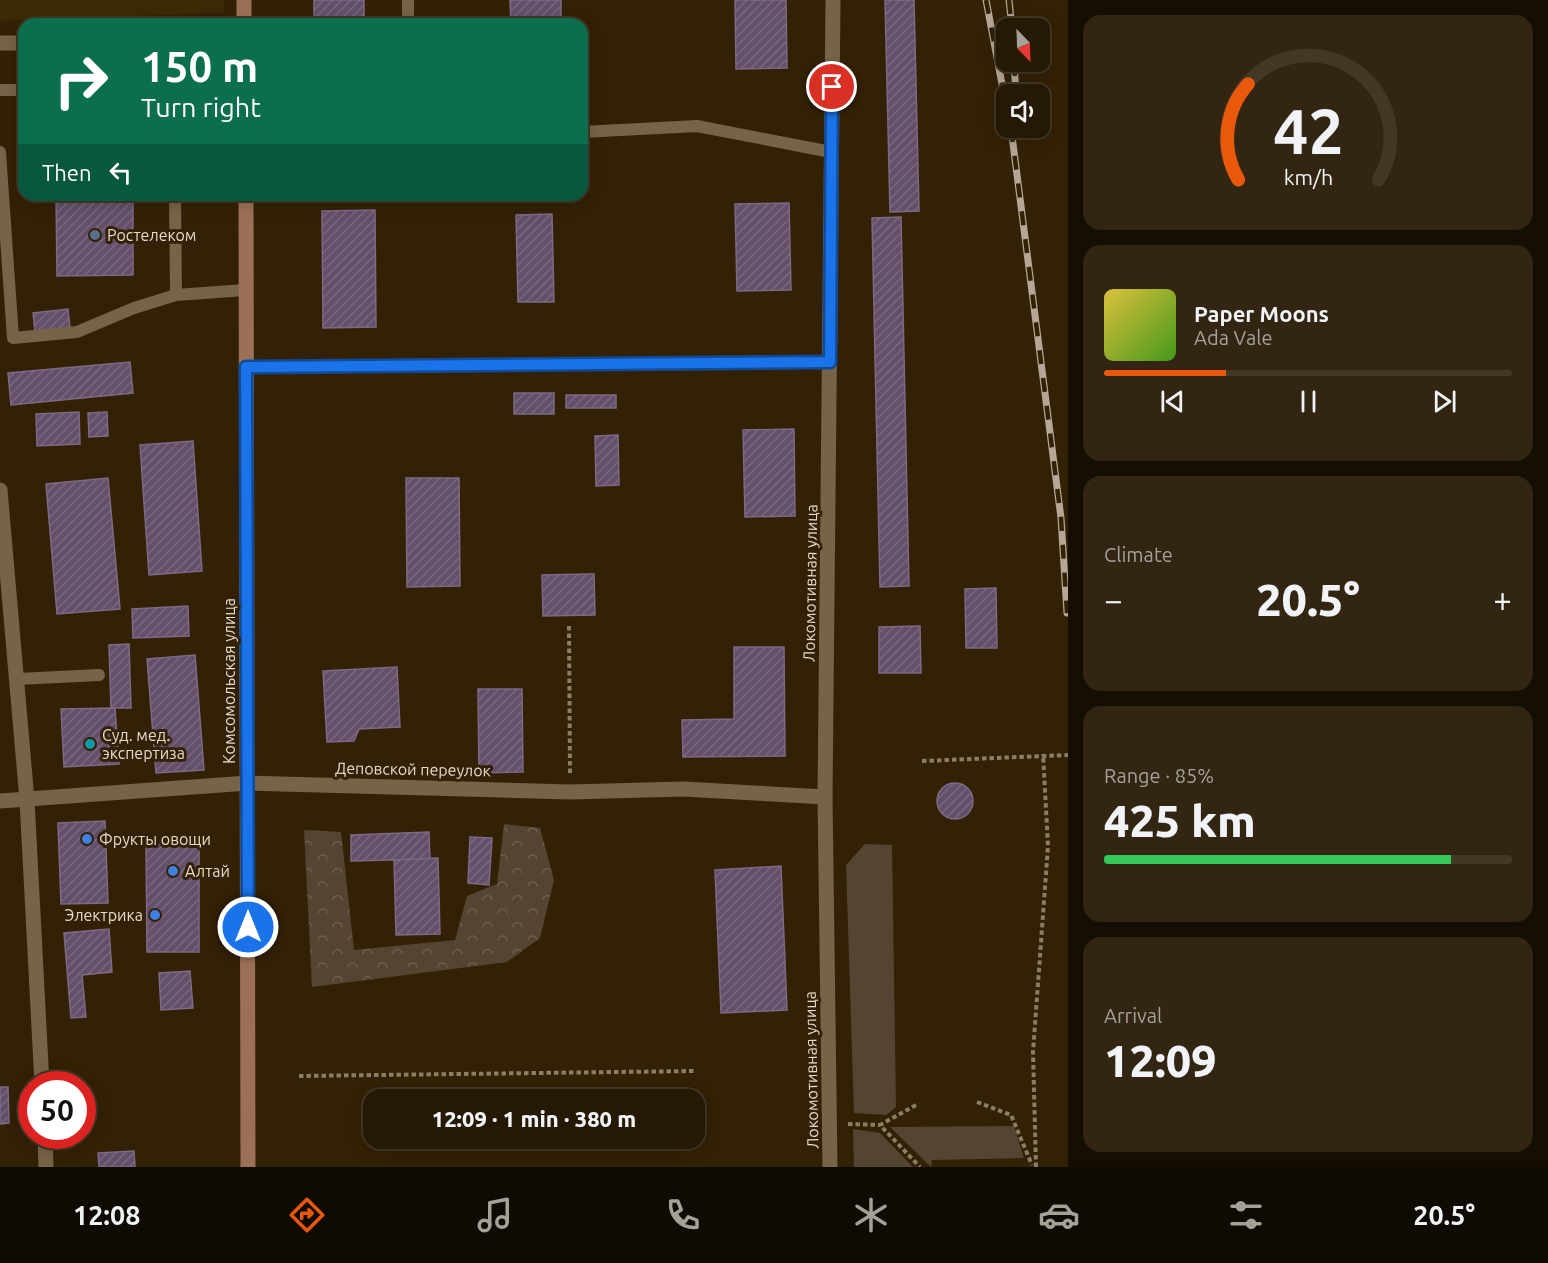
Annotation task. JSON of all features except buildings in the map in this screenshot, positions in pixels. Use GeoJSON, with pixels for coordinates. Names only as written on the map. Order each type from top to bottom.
{"type":"FeatureCollection","features":[{"type":"Feature","properties":{"kind":"main road"},"geometry":{"type":"LineString","coordinates":[[244,0],[244,18]]}},
{"type":"Feature","properties":{"kind":"main road","name":"Комсомольская улица"},"geometry":{"type":"LineString","coordinates":[[246,201],[248,1167]]}},
{"type":"Feature","properties":{"kind":"street","name":"Локомотивная улица"},"geometry":{"type":"LineString","coordinates":[[830,1167],[825,797],[833,0]]}},
{"type":"Feature","properties":{"kind":"street"},"geometry":{"type":"LineString","coordinates":[[0,43],[18,43]]}},
{"type":"Feature","properties":{"kind":"street"},"geometry":{"type":"LineString","coordinates":[[0,490],[27,800],[41,1071]]}},
{"type":"Feature","properties":{"kind":"street","name":"Деповской переулок"},"geometry":{"type":"LineString","coordinates":[[0,801],[248,783],[570,792],[683,789],[825,797]]}},
{"type":"Feature","properties":{"kind":"street"},"geometry":{"type":"LineString","coordinates":[[45,1149],[46,1167]]}},
{"type":"Feature","properties":{"kind":"lane"},"geometry":{"type":"LineString","coordinates":[[408,0],[408,18]]}},
{"type":"Feature","properties":{"kind":"lane"},"geometry":{"type":"LineString","coordinates":[[0,90],[18,90]]}},
{"type":"Feature","properties":{"kind":"lane"},"geometry":{"type":"LineString","coordinates":[[588,132],[697,126],[831,152]]}},
{"type":"Feature","properties":{"kind":"lane"},"geometry":{"type":"LineString","coordinates":[[0,152],[13,338],[77,332],[134,308],[177,295],[245,290]]}},
{"type":"Feature","properties":{"kind":"lane"},"geometry":{"type":"LineString","coordinates":[[175,201],[177,295]]}},
{"type":"Feature","properties":{"kind":"lane"},"geometry":{"type":"LineString","coordinates":[[246,367],[830,362]]}},
{"type":"Feature","properties":{"kind":"lane"},"geometry":{"type":"LineString","coordinates":[[18,678],[99,675]]}},
{"type":"Feature","properties":{"kind":"path"},"geometry":{"type":"LineString","coordinates":[[569,626],[570,792]]}},
{"type":"Feature","properties":{"kind":"path"},"geometry":{"type":"LineString","coordinates":[[922,761],[1043,754],[1068,755]]}},
{"type":"Feature","properties":{"kind":"path"},"geometry":{"type":"LineString","coordinates":[[1034,1166],[1033,1052],[1048,846],[1043,754]]}},
{"type":"Feature","properties":{"kind":"path"},"geometry":{"type":"LineString","coordinates":[[299,1076],[694,1071]]}},
{"type":"Feature","properties":{"kind":"path"},"geometry":{"type":"LineString","coordinates":[[977,1102],[1011,1115],[1034,1166]]}},
{"type":"Feature","properties":{"kind":"path"},"geometry":{"type":"LineString","coordinates":[[830,1124],[880,1125],[916,1105]]}},
{"type":"Feature","properties":{"kind":"path"},"geometry":{"type":"LineString","coordinates":[[880,1125],[920,1167]]}},
{"type":"Feature","properties":{"kind":"shaded area"},"geometry":{"type":"Polygon","coordinates":[[[0,0],[224,0],[224,13],[18,18],[18,20],[0,21],[0,0]]]}},
{"type":"Feature","properties":{"kind":"green space"},"geometry":{"type":"Polygon","coordinates":[[[504,824],[540,828],[554,880],[540,938],[507,962],[312,987],[304,830],[341,832],[354,950],[455,940],[467,896],[497,884],[504,824]]]}},
{"type":"Feature","properties":{"kind":"green space"},"geometry":{"type":"Polygon","coordinates":[[[865,844],[892,845],[896,1107],[886,1115],[854,1113],[846,865],[865,844]]]}},
{"type":"Feature","properties":{"kind":"green space"},"geometry":{"type":"Polygon","coordinates":[[[1014,1126],[1024,1158],[932,1160],[931,1167],[890,1127],[1014,1126]]]}},
{"type":"Feature","properties":{"kind":"green space"},"geometry":{"type":"Polygon","coordinates":[[[853,1129],[880,1133],[913,1167],[854,1167],[853,1129]]]}},
{"type":"Feature","properties":{"kind":"railway"},"geometry":{"type":"LineString","coordinates":[[986,0],[1002,84]]}},
{"type":"Feature","properties":{"kind":"railway"},"geometry":{"type":"LineString","coordinates":[[1009,0],[1011,18]]}},
{"type":"Feature","properties":{"kind":"railway"},"geometry":{"type":"LineString","coordinates":[[1015,72],[1015,84]]}},
{"type":"Feature","properties":{"kind":"railway"},"geometry":{"type":"LineString","coordinates":[[1012,138],[1061,518],[1067,613]]}},
{"type":"Feature","properties":{"kind":"place","name":"Ростелеком"},"geometry":{"type":"Point","coordinates":[95,235]}},
{"type":"Feature","properties":{"kind":"place","name":"Суд. мед. экспертиза"},"geometry":{"type":"Point","coordinates":[90,744]}},
{"type":"Feature","properties":{"kind":"place","name":"Фрукты овощи"},"geometry":{"type":"Point","coordinates":[87,839]}},
{"type":"Feature","properties":{"kind":"place","name":"Алтай"},"geometry":{"type":"Point","coordinates":[173,871]}},
{"type":"Feature","properties":{"kind":"place","name":"Электрика"},"geometry":{"type":"Point","coordinates":[155,915]}},
{"type":"Feature","properties":{"kind":"route"},"geometry":{"type":"LineString","coordinates":[[248,927],[246,367],[830,362],[832,87]]}}]}
